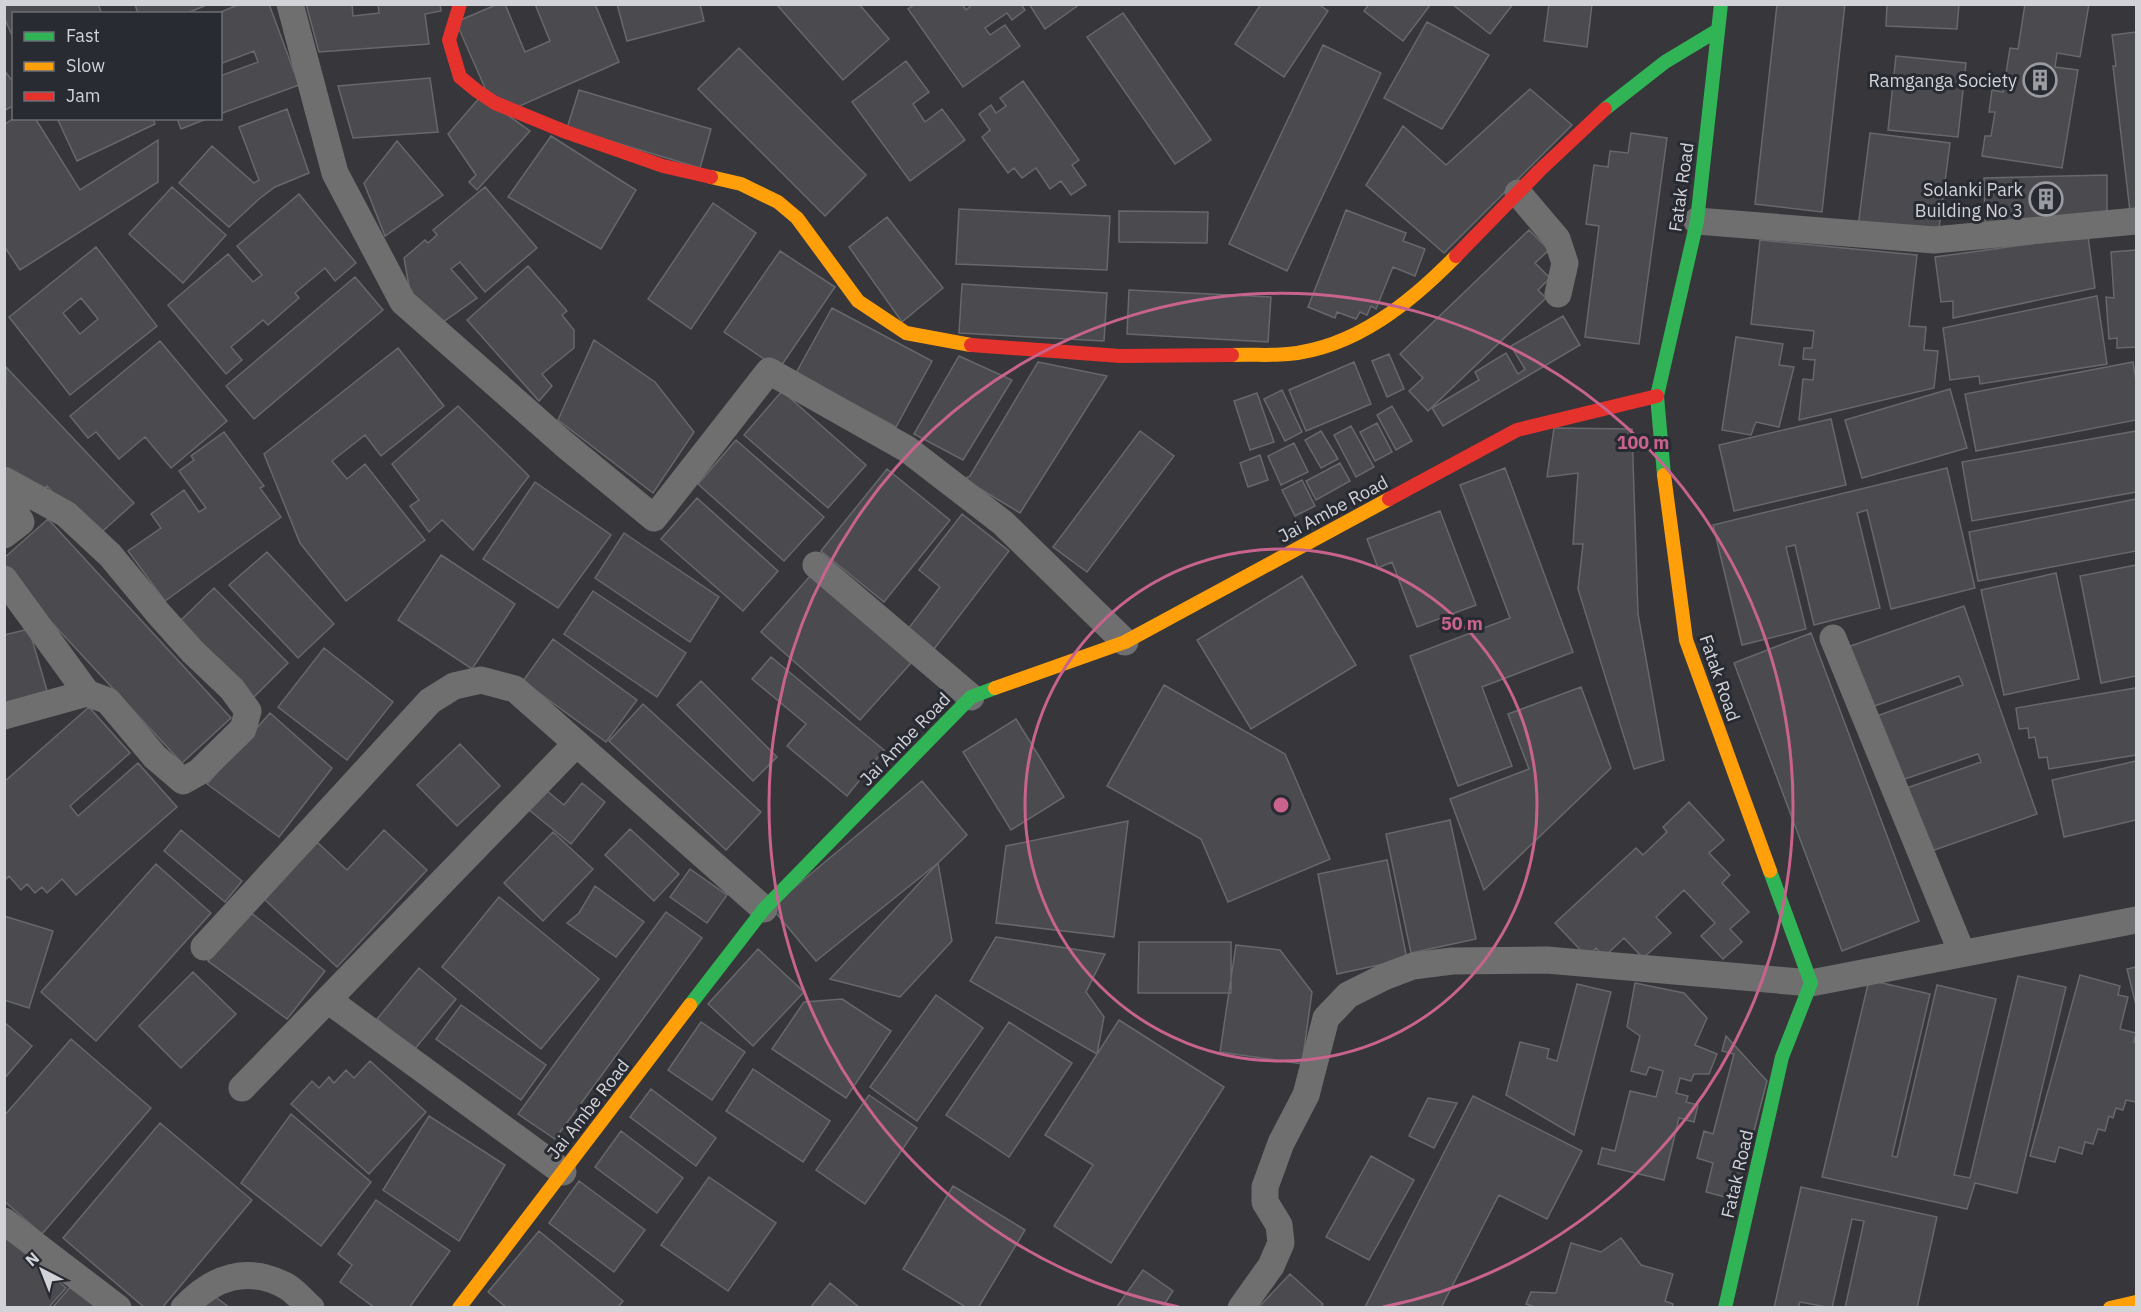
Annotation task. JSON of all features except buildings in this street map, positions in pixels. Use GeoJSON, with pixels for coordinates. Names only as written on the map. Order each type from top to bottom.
{"type":"FeatureCollection","features":[{"type":"Feature","properties":{"kind":"street"},"geometry":{"type":"LineString","coordinates":[[290,4],[335,173],[403,302],[564,444],[654,519],[769,371],[907,449],[1004,523],[1125,642]]}},
{"type":"Feature","properties":{"kind":"street"},"geometry":{"type":"LineString","coordinates":[[460,4],[449,40],[460,77],[477,91],[495,103],[566,132],[663,166],[741,184],[778,202],[797,218],[858,301],[906,333],[968,345],[1120,356],[1289,354],[1338,342],[1381,321],[1439,273],[1613,102],[1665,62],[1718,30]]}},
{"type":"Feature","properties":{"kind":"street","name":"Fatak Road"},"geometry":{"type":"LineString","coordinates":[[1721,4],[1697,221],[1657,396],[1666,500],[1686,640],[1811,983],[1782,1058],[1725,1308]]}},
{"type":"Feature","properties":{"kind":"street"},"geometry":{"type":"LineString","coordinates":[[1518,193],[1557,239],[1565,263],[1558,294]]}},
{"type":"Feature","properties":{"kind":"street"},"geometry":{"type":"LineString","coordinates":[[1697,221],[1934,240],[2136,221]]}},
{"type":"Feature","properties":{"kind":"street","name":"Jai Ambe Road"},"geometry":{"type":"LineString","coordinates":[[459,1308],[764,909],[971,697],[1125,642],[1517,430],[1657,396]]}},
{"type":"Feature","properties":{"kind":"street"},"geometry":{"type":"LineString","coordinates":[[4,480],[66,514],[110,555],[193,652],[232,690],[248,711],[243,729],[199,772],[183,781],[155,757],[108,701],[87,693],[4,579]]}},
{"type":"Feature","properties":{"kind":"street"},"geometry":{"type":"LineString","coordinates":[[4,492],[21,522],[4,535]]}},
{"type":"Feature","properties":{"kind":"street"},"geometry":{"type":"LineString","coordinates":[[816,565],[971,697]]}},
{"type":"Feature","properties":{"kind":"street"},"geometry":{"type":"LineString","coordinates":[[1833,638],[1962,953]]}},
{"type":"Feature","properties":{"kind":"street"},"geometry":{"type":"LineString","coordinates":[[204,947],[430,701],[454,686],[481,680],[515,689],[764,909]]}},
{"type":"Feature","properties":{"kind":"street"},"geometry":{"type":"LineString","coordinates":[[4,716],[87,693]]}},
{"type":"Feature","properties":{"kind":"street"},"geometry":{"type":"LineString","coordinates":[[242,1088],[576,744]]}},
{"type":"Feature","properties":{"kind":"street"},"geometry":{"type":"LineString","coordinates":[[1241,1308],[1271,1266],[1281,1244],[1279,1225],[1265,1202],[1265,1187],[1281,1143],[1306,1095],[1326,1018],[1348,995],[1384,977],[1413,966],[1452,961],[1547,960],[1811,983],[2136,920]]}},
{"type":"Feature","properties":{"kind":"street"},"geometry":{"type":"LineString","coordinates":[[328,1000],[563,1172]]}},
{"type":"Feature","properties":{"kind":"street"},"geometry":{"type":"LineString","coordinates":[[4,1221],[118,1308]]}},
{"type":"Feature","properties":{"kind":"street"},"geometry":{"type":"LineString","coordinates":[[184,1308],[196,1295],[225,1278],[256,1275],[286,1287],[311,1308]]}},
{"type":"Feature","properties":{"kind":"street"},"geometry":{"type":"LineString","coordinates":[[2110,1308],[2136,1302]]}},
{"type":"Feature","properties":{"kind":"traffic: fast"},"geometry":{"type":"LineString","coordinates":[[1664,475],[1657,396],[1697,221],[1721,4]]}},
{"type":"Feature","properties":{"kind":"traffic: fast"},"geometry":{"type":"LineString","coordinates":[[1605,109],[1665,62],[1718,30]]}},
{"type":"Feature","properties":{"kind":"traffic: fast"},"geometry":{"type":"LineString","coordinates":[[690,1005],[764,909],[971,697],[995,688]]}},
{"type":"Feature","properties":{"kind":"traffic: fast"},"geometry":{"type":"LineString","coordinates":[[1725,1308],[1782,1057],[1811,983],[1770,871]]}},
{"type":"Feature","properties":{"kind":"traffic: slow"},"geometry":{"type":"LineString","coordinates":[[711,177],[741,184],[778,202],[797,218],[858,301],[906,333],[971,345]]}},
{"type":"Feature","properties":{"kind":"traffic: slow"},"geometry":{"type":"LineString","coordinates":[[1232,355],[1288,354],[1336,343],[1359,332],[1401,306],[1456,256]]}},
{"type":"Feature","properties":{"kind":"traffic: slow"},"geometry":{"type":"LineString","coordinates":[[1664,475],[1686,640],[1770,871]]}},
{"type":"Feature","properties":{"kind":"traffic: slow"},"geometry":{"type":"LineString","coordinates":[[995,688],[1125,642],[1389,499]]}},
{"type":"Feature","properties":{"kind":"traffic: slow"},"geometry":{"type":"LineString","coordinates":[[459,1308],[690,1005]]}},
{"type":"Feature","properties":{"kind":"traffic: slow"},"geometry":{"type":"LineString","coordinates":[[2110,1308],[2136,1302]]}},
{"type":"Feature","properties":{"kind":"traffic: jam"},"geometry":{"type":"LineString","coordinates":[[460,4],[449,40],[460,77],[477,91],[495,103],[566,132],[663,166],[711,177]]}},
{"type":"Feature","properties":{"kind":"traffic: jam"},"geometry":{"type":"LineString","coordinates":[[1456,256],[1539,171],[1605,109]]}},
{"type":"Feature","properties":{"kind":"traffic: jam"},"geometry":{"type":"LineString","coordinates":[[971,345],[1120,356],[1232,355]]}},
{"type":"Feature","properties":{"kind":"traffic: jam"},"geometry":{"type":"LineString","coordinates":[[1389,499],[1517,430],[1657,396]]}},
{"type":"Feature","properties":{"kind":"place","name":"Ramganga Society"},"geometry":{"type":"Point","coordinates":[2040,80]}},
{"type":"Feature","properties":{"kind":"place","name":"Solanki Park Building No 3"},"geometry":{"type":"Point","coordinates":[2046,199]}}]}
